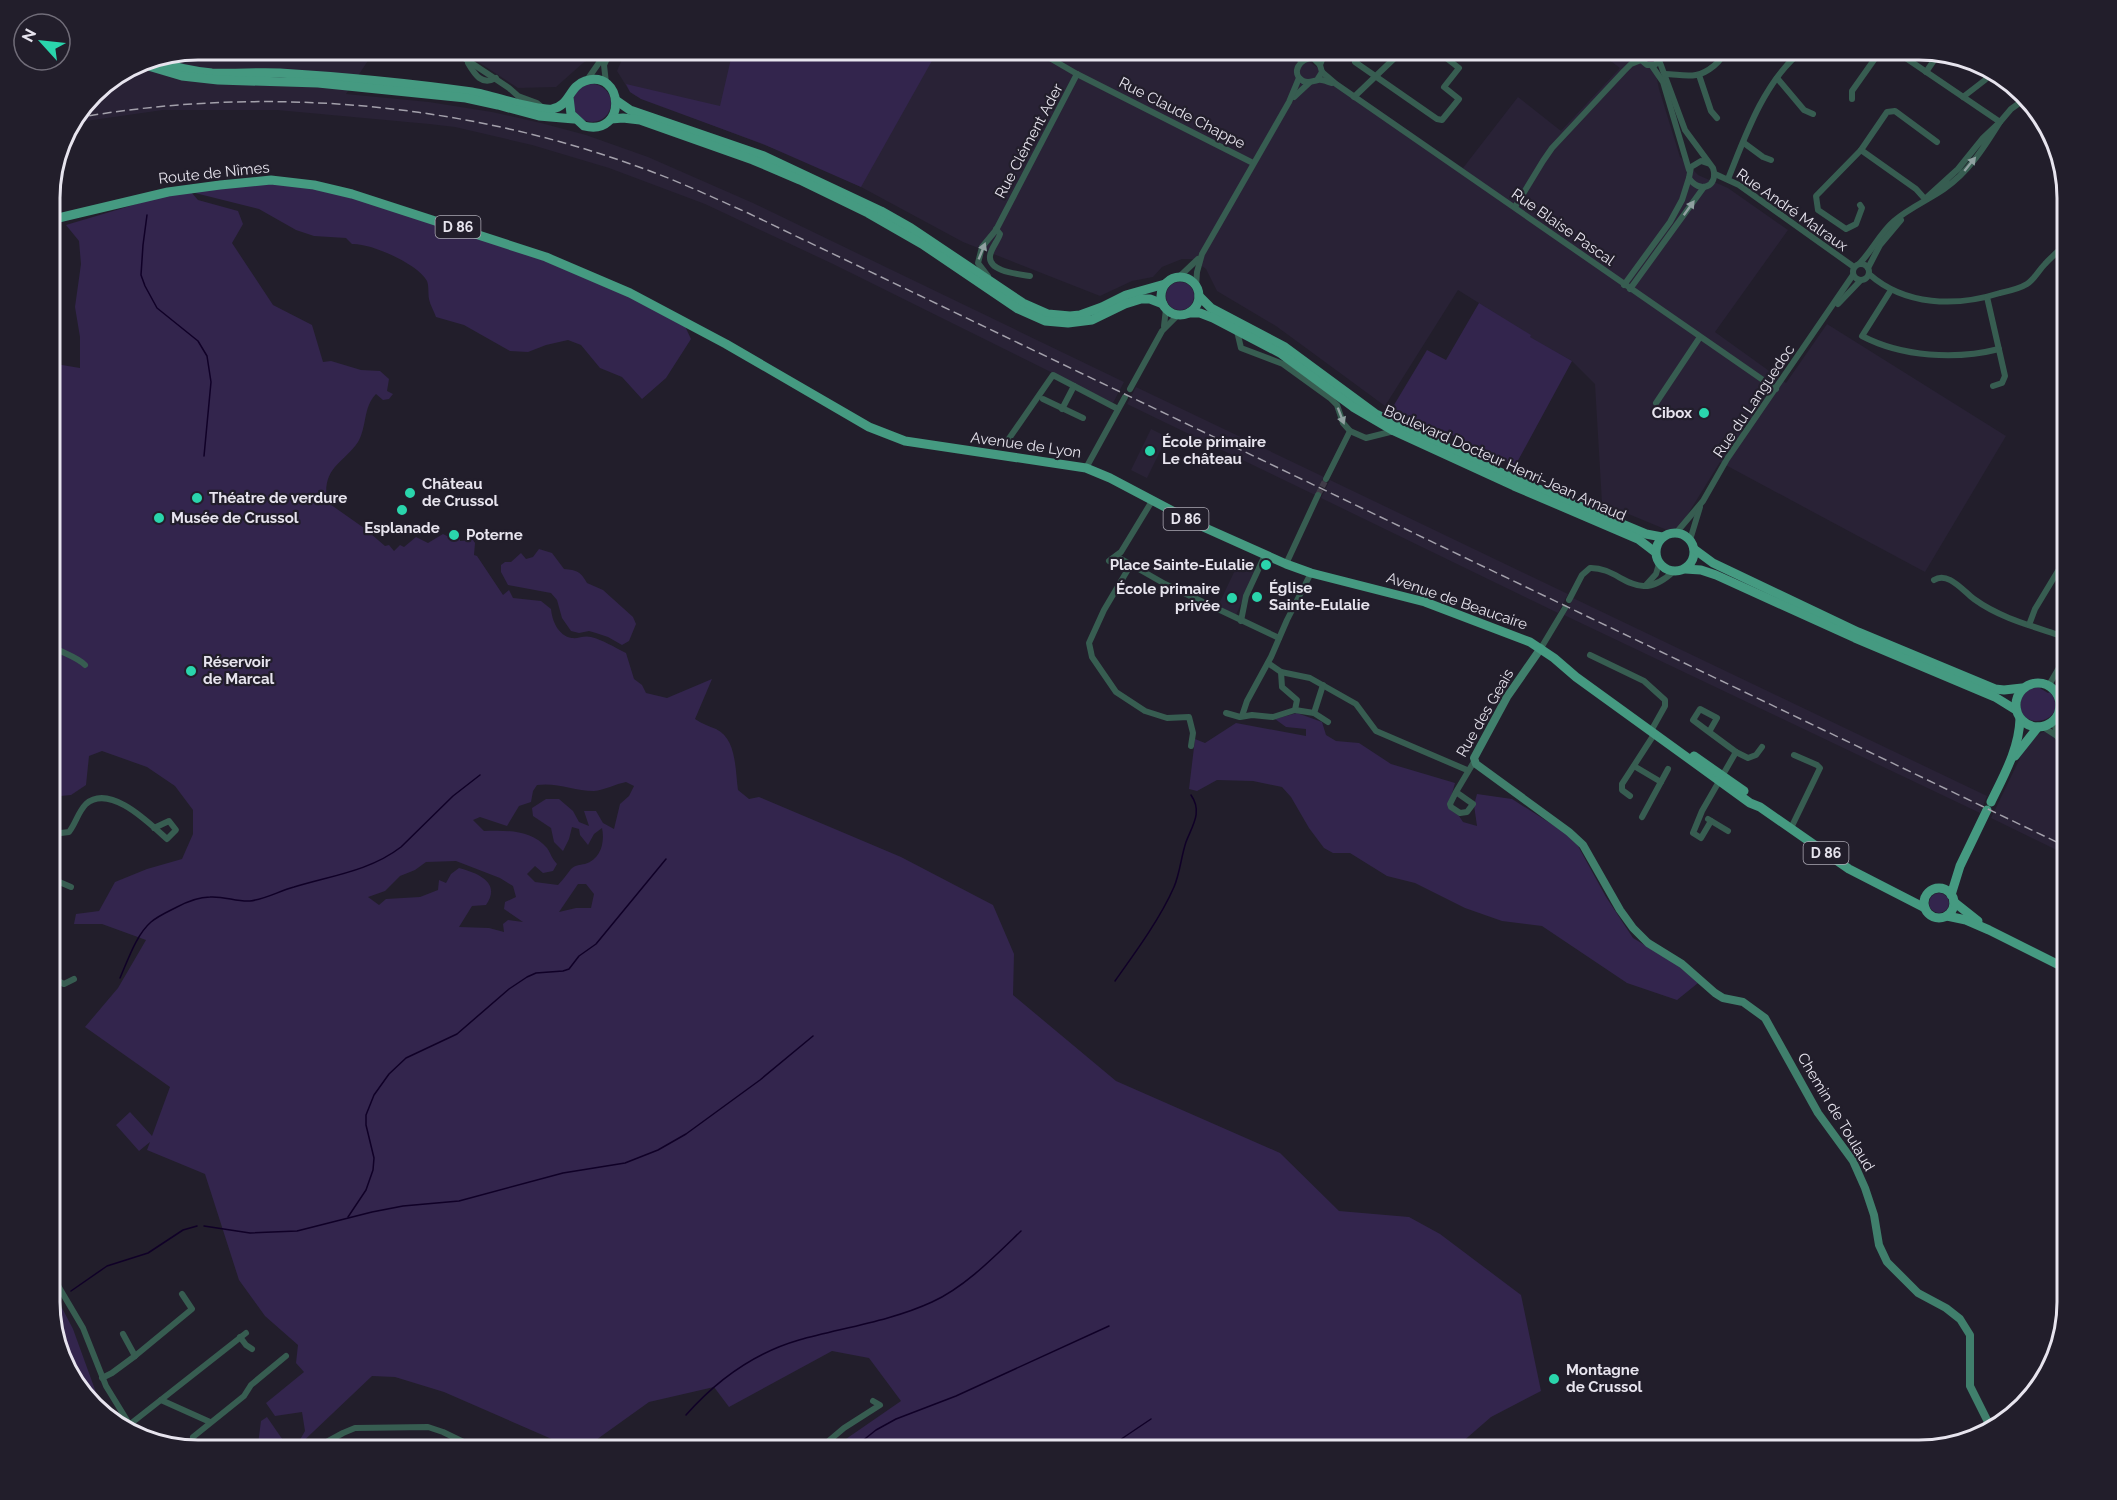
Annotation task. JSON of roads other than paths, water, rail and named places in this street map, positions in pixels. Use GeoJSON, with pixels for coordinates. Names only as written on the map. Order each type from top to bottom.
{"type":"FeatureCollection","features":[{"type":"Feature","properties":{"kind":"main road"},"geometry":{"type":"LineString","coordinates":[[154,68],[182,76],[212,80],[318,83],[466,98],[539,116],[574,119],[590,127],[602,126],[611,119],[616,110],[617,101],[612,89],[606,83],[598,80],[587,80],[576,86],[569,98],[556,108],[545,109],[483,94],[445,88],[324,76],[209,73],[166,64]]}},
{"type":"Feature","properties":{"kind":"main road"},"geometry":{"type":"LineString","coordinates":[[569,98],[569,109],[574,119]]}},
{"type":"Feature","properties":{"kind":"main road"},"geometry":{"type":"LineString","coordinates":[[617,101],[630,110],[764,156],[860,200],[911,228],[1030,307],[1048,314],[1070,316],[1090,312],[1126,295],[1165,285]]}},
{"type":"Feature","properties":{"kind":"main road"},"geometry":{"type":"LineString","coordinates":[[611,119],[640,120],[753,160],[800,180],[889,224],[1018,309],[1045,321],[1068,323],[1092,320],[1141,299],[1150,299],[1164,307],[1178,315],[1188,313],[1196,306],[1198,291],[1187,278],[1179,277],[1168,280],[1161,294],[1164,307]]}},
{"type":"Feature","properties":{"kind":"main road","name":"Route de Nîmes"},"geometry":{"type":"LineString","coordinates":[[60,217],[187,189],[271,180],[314,185],[352,194],[546,257],[630,293],[726,344],[869,427],[891,437]]}},
{"type":"Feature","properties":{"kind":"main road","name":"Boulevard Docteur Henri-Jean Arnaud"},"geometry":{"type":"LineString","coordinates":[[1198,291],[1212,308],[1285,347],[1376,414],[1544,492],[1646,534],[1662,537]]}},
{"type":"Feature","properties":{"kind":"main road","name":"Boulevard Docteur Henri-Jean Arnaud"},"geometry":{"type":"LineString","coordinates":[[1188,313],[1206,315],[1280,353],[1359,411],[1394,431],[1638,539],[1655,552]]}},
{"type":"Feature","properties":{"kind":"main road","name":"Avenue de Lyon"},"geometry":{"type":"LineString","coordinates":[[891,437],[994,456],[1086,468],[1110,478],[1201,526],[1284,563]]}},
{"type":"Feature","properties":{"kind":"main road"},"geometry":{"type":"LineString","coordinates":[[2040,727],[2028,725],[2018,714],[1995,697],[1854,639],[1716,575],[1701,570],[1685,569],[1674,572],[1659,564],[1655,552],[1658,542],[1662,537],[1676,532],[1713,564],[1903,651],[1995,689],[2022,688],[2032,683],[2049,685],[2057,692]]}},
{"type":"Feature","properties":{"kind":"main road"},"geometry":{"type":"LineString","coordinates":[[1685,569],[1692,560],[1692,544]]}},
{"type":"Feature","properties":{"kind":"main road","name":"Avenue de Beaucaire"},"geometry":{"type":"LineString","coordinates":[[1284,563],[1311,573],[1425,602],[1473,619],[1541,648],[1576,677],[1665,741],[1690,754],[1721,779],[1754,798],[1760,807],[1849,869],[1925,908]]}},
{"type":"Feature","properties":{"kind":"main road"},"geometry":{"type":"LineString","coordinates":[[1947,916],[1952,910],[1952,898],[1960,866],[2009,765],[2018,739],[2016,700],[2022,688]]}},
{"type":"Feature","properties":{"kind":"main road"},"geometry":{"type":"LineString","coordinates":[[2009,765],[2040,727],[2057,718]]}},
{"type":"Feature","properties":{"kind":"main road"},"geometry":{"type":"LineString","coordinates":[[1960,866],[1939,889],[1928,894],[1925,898],[1925,908],[1933,916],[1966,920],[2057,964]]}},
{"type":"Feature","properties":{"kind":"main road"},"geometry":{"type":"LineString","coordinates":[[1939,889],[1946,890],[1989,930]]}},
{"type":"Feature","properties":{"kind":"main road","name":"Avenue de Beaucaire"},"geometry":{"type":"LineString","coordinates":[[1896,892],[1928,894]]}},
{"type":"Feature","properties":{"kind":"street"},"geometry":{"type":"LineString","coordinates":[[466,60],[496,78],[515,94],[545,109]]}},
{"type":"Feature","properties":{"kind":"street"},"geometry":{"type":"LineString","coordinates":[[587,80],[601,60]]}},
{"type":"Feature","properties":{"kind":"street"},"geometry":{"type":"LineString","coordinates":[[606,83],[604,65],[607,60]]}},
{"type":"Feature","properties":{"kind":"street","name":"Rue Claude Chappe"},"geometry":{"type":"LineString","coordinates":[[1053,60],[1253,163]]}},
{"type":"Feature","properties":{"kind":"street"},"geometry":{"type":"LineString","coordinates":[[1179,277],[1191,268],[1202,254],[1289,102],[1299,78],[1297,69],[1288,60]]}},
{"type":"Feature","properties":{"kind":"street"},"geometry":{"type":"LineString","coordinates":[[1297,69],[1302,60]]}},
{"type":"Feature","properties":{"kind":"street"},"geometry":{"type":"LineString","coordinates":[[1315,60],[1321,68]]}},
{"type":"Feature","properties":{"kind":"street"},"geometry":{"type":"LineString","coordinates":[[1289,102],[1309,83],[1317,80],[1322,60]]}},
{"type":"Feature","properties":{"kind":"street"},"geometry":{"type":"LineString","coordinates":[[1357,60],[1355,62],[1440,120],[1447,117],[1465,94]]}},
{"type":"Feature","properties":{"kind":"street"},"geometry":{"type":"LineString","coordinates":[[1354,97],[1392,60]]}},
{"type":"Feature","properties":{"kind":"street"},"geometry":{"type":"LineString","coordinates":[[1449,60],[1459,68],[1444,87],[1459,99]]}},
{"type":"Feature","properties":{"kind":"street"},"geometry":{"type":"LineString","coordinates":[[1515,207],[1552,148],[1624,71],[1631,64],[1641,60],[1653,66],[1663,82],[1689,170],[1689,178],[1682,201],[1627,287]]}},
{"type":"Feature","properties":{"kind":"street"},"geometry":{"type":"LineString","coordinates":[[1627,287],[1704,187],[1712,183],[1715,174],[1685,130],[1659,60],[1653,66]]}},
{"type":"Feature","properties":{"kind":"street"},"geometry":{"type":"LineString","coordinates":[[1665,74],[1699,75],[1721,60]]}},
{"type":"Feature","properties":{"kind":"street"},"geometry":{"type":"LineString","coordinates":[[1728,179],[1758,112],[1777,78],[1792,60]]}},
{"type":"Feature","properties":{"kind":"street"},"geometry":{"type":"LineString","coordinates":[[1851,99],[1852,91],[1874,60]]}},
{"type":"Feature","properties":{"kind":"street"},"geometry":{"type":"LineString","coordinates":[[1909,60],[2000,122]]}},
{"type":"Feature","properties":{"kind":"street"},"geometry":{"type":"LineString","coordinates":[[1926,72],[1934,61]]}},
{"type":"Feature","properties":{"kind":"street","name":"Rue Blaise Pascal"},"geometry":{"type":"LineString","coordinates":[[1321,68],[1336,84],[1354,97],[1776,389]]}},
{"type":"Feature","properties":{"kind":"street","name":"Rue Clément Ader"},"geometry":{"type":"LineString","coordinates":[[994,284],[980,267],[978,260],[985,243],[996,230],[995,224],[1002,218],[1077,74]]}},
{"type":"Feature","properties":{"kind":"street"},"geometry":{"type":"LineString","coordinates":[[1699,75],[1711,111],[1717,118]]}},
{"type":"Feature","properties":{"kind":"street"},"geometry":{"type":"LineString","coordinates":[[1963,97],[1986,77]]}},
{"type":"Feature","properties":{"kind":"street"},"geometry":{"type":"LineString","coordinates":[[1299,78],[1309,83]]}},
{"type":"Feature","properties":{"kind":"street"},"geometry":{"type":"LineString","coordinates":[[1777,78],[1804,111],[1813,114]]}},
{"type":"Feature","properties":{"kind":"street","name":"Rue Blaise Pascal"},"geometry":{"type":"LineString","coordinates":[[1317,80],[1336,84]]}},
{"type":"Feature","properties":{"kind":"street"},"geometry":{"type":"LineString","coordinates":[[1856,266],[1887,228],[1925,199],[1944,189],[1962,173],[1986,144],[2000,122],[2019,103]]}},
{"type":"Feature","properties":{"kind":"street"},"geometry":{"type":"LineString","coordinates":[[1860,206],[1862,208],[1856,224],[1846,229],[1818,210],[1816,195],[1861,150],[1887,112],[1895,111],[1937,142]]}},
{"type":"Feature","properties":{"kind":"street"},"geometry":{"type":"LineString","coordinates":[[1744,143],[1771,160]]}},
{"type":"Feature","properties":{"kind":"street"},"geometry":{"type":"LineString","coordinates":[[1861,150],[1916,189],[1925,199]]}},
{"type":"Feature","properties":{"kind":"street"},"geometry":{"type":"LineString","coordinates":[[1689,170],[1697,163],[1710,164]]}},
{"type":"Feature","properties":{"kind":"street","name":"Rue André Malraux"},"geometry":{"type":"LineString","coordinates":[[1715,174],[1739,185],[1856,266],[1868,271],[1888,289]]}},
{"type":"Feature","properties":{"kind":"street"},"geometry":{"type":"LineString","coordinates":[[1689,178],[1696,186],[1704,187]]}},
{"type":"Feature","properties":{"kind":"street"},"geometry":{"type":"LineString","coordinates":[[1868,271],[1883,241],[1907,212]]}},
{"type":"Feature","properties":{"kind":"street"},"geometry":{"type":"LineString","coordinates":[[996,230],[1000,234],[990,254],[990,261],[999,269],[1030,276]]}},
{"type":"Feature","properties":{"kind":"street"},"geometry":{"type":"LineString","coordinates":[[1852,275],[1862,281],[1930,301],[1970,301],[2025,286],[2057,253]]}},
{"type":"Feature","properties":{"kind":"street"},"geometry":{"type":"LineString","coordinates":[[1198,291],[1197,272],[1202,254]]}},
{"type":"Feature","properties":{"kind":"street","name":"Rue du Languedoc"},"geometry":{"type":"LineString","coordinates":[[1676,532],[1702,501],[1727,459],[1827,315],[1856,266]]}},
{"type":"Feature","properties":{"kind":"street","name":"Rue du Languedoc"},"geometry":{"type":"LineString","coordinates":[[1827,315],[1862,281],[1868,271]]}},
{"type":"Feature","properties":{"kind":"street"},"geometry":{"type":"LineString","coordinates":[[1888,289],[1862,336],[1877,344],[1899,350],[1930,354],[1961,355],[1999,349]]}},
{"type":"Feature","properties":{"kind":"street"},"geometry":{"type":"LineString","coordinates":[[1987,297],[2005,376],[2002,383],[1994,386]]}},
{"type":"Feature","properties":{"kind":"street"},"geometry":{"type":"LineString","coordinates":[[1162,331],[1164,307]]}},
{"type":"Feature","properties":{"kind":"street"},"geometry":{"type":"LineString","coordinates":[[1130,389],[1162,331],[1178,315]]}},
{"type":"Feature","properties":{"kind":"street"},"geometry":{"type":"LineString","coordinates":[[1237,330],[1241,348],[1283,364],[1334,401],[1343,423],[1350,431],[1366,438],[1394,431]]}},
{"type":"Feature","properties":{"kind":"street"},"geometry":{"type":"LineString","coordinates":[[1656,403],[1700,337]]}},
{"type":"Feature","properties":{"kind":"street"},"geometry":{"type":"LineString","coordinates":[[1008,440],[1053,375],[1118,409]]}},
{"type":"Feature","properties":{"kind":"street"},"geometry":{"type":"LineString","coordinates":[[1062,409],[1074,386]]}},
{"type":"Feature","properties":{"kind":"street"},"geometry":{"type":"LineString","coordinates":[[1086,468],[1125,397]]}},
{"type":"Feature","properties":{"kind":"street"},"geometry":{"type":"LineString","coordinates":[[1043,399],[1083,418]]}},
{"type":"Feature","properties":{"kind":"street"},"geometry":{"type":"LineString","coordinates":[[1326,479],[1350,431]]}},
{"type":"Feature","properties":{"kind":"street"},"geometry":{"type":"LineString","coordinates":[[1284,563],[1318,495]]}},
{"type":"Feature","properties":{"kind":"street"},"geometry":{"type":"LineString","coordinates":[[1109,561],[1121,552],[1152,501]]}},
{"type":"Feature","properties":{"kind":"street","name":"Rue du Languedoc"},"geometry":{"type":"LineString","coordinates":[[1692,544],[1702,501]]}},
{"type":"Feature","properties":{"kind":"street"},"geometry":{"type":"LineString","coordinates":[[1241,621],[1246,596],[1265,555]]}},
{"type":"Feature","properties":{"kind":"street"},"geometry":{"type":"LineString","coordinates":[[1116,556],[1130,566],[1280,638]]}},
{"type":"Feature","properties":{"kind":"street"},"geometry":{"type":"LineString","coordinates":[[1646,585],[1656,574],[1659,564]]}},
{"type":"Feature","properties":{"kind":"street"},"geometry":{"type":"LineString","coordinates":[[1130,566],[1104,610],[1089,643],[1092,657],[1116,692],[1146,711],[1167,718],[1189,717],[1193,733],[1191,746]]}},
{"type":"Feature","properties":{"kind":"street"},"geometry":{"type":"LineString","coordinates":[[1569,600],[1582,575],[1590,568],[1600,569],[1633,584],[1646,585],[1658,583],[1674,572]]}},
{"type":"Feature","properties":{"kind":"street"},"geometry":{"type":"LineString","coordinates":[[1242,716],[1247,701],[1311,573]]}},
{"type":"Feature","properties":{"kind":"street"},"geometry":{"type":"LineString","coordinates":[[2029,625],[2035,609],[2057,573]]}},
{"type":"Feature","properties":{"kind":"street"},"geometry":{"type":"LineString","coordinates":[[1934,580],[1940,577],[1947,578],[1983,605],[2013,620],[2057,634]]}},
{"type":"Feature","properties":{"kind":"street"},"geometry":{"type":"LineString","coordinates":[[1541,648],[1564,608]]}},
{"type":"Feature","properties":{"kind":"street","name":"Rue des Geais"},"geometry":{"type":"LineString","coordinates":[[1456,792],[1507,696],[1541,648]]}},
{"type":"Feature","properties":{"kind":"street"},"geometry":{"type":"LineString","coordinates":[[60,652],[79,659],[85,665]]}},
{"type":"Feature","properties":{"kind":"street"},"geometry":{"type":"LineString","coordinates":[[1590,655],[1644,681],[1665,700],[1665,706],[1653,732],[1623,784],[1622,790],[1630,796]]}},
{"type":"Feature","properties":{"kind":"street"},"geometry":{"type":"LineString","coordinates":[[1268,663],[1281,672],[1310,678],[1356,704],[1376,731],[1467,770]]}},
{"type":"Feature","properties":{"kind":"street"},"geometry":{"type":"LineString","coordinates":[[2049,685],[2057,671]]}},
{"type":"Feature","properties":{"kind":"street"},"geometry":{"type":"LineString","coordinates":[[1281,672],[1282,687],[1297,700],[1295,710]]}},
{"type":"Feature","properties":{"kind":"street"},"geometry":{"type":"LineString","coordinates":[[1314,713],[1323,686]]}},
{"type":"Feature","properties":{"kind":"street"},"geometry":{"type":"LineString","coordinates":[[1226,713],[1273,717],[1298,709],[1314,713],[1328,722]]}},
{"type":"Feature","properties":{"kind":"street"},"geometry":{"type":"LineString","coordinates":[[2040,727],[2057,736]]}},
{"type":"Feature","properties":{"kind":"street"},"geometry":{"type":"LineString","coordinates":[[1709,732],[1748,758],[1756,755],[1762,747]]}},
{"type":"Feature","properties":{"kind":"street"},"geometry":{"type":"LineString","coordinates":[[1711,820],[1701,838],[1693,832],[1702,816],[1702,811],[1736,752]]}},
{"type":"Feature","properties":{"kind":"street"},"geometry":{"type":"LineString","coordinates":[[1791,828],[1820,771],[1817,765],[1794,755]]}},
{"type":"Feature","properties":{"kind":"street","name":"Chemin de Toulaud"},"geometry":{"type":"LineString","coordinates":[[1475,760],[1484,771],[1569,832],[1583,845],[1620,910],[1648,943],[1682,964],[1715,993],[1723,998],[1743,1002],[1765,1018],[1818,1113],[1853,1161],[1868,1197],[1874,1215],[1879,1245],[1887,1262],[1918,1293],[1946,1308],[1966,1327],[1970,1335],[1970,1386],[1988,1422]]}},
{"type":"Feature","properties":{"kind":"street"},"geometry":{"type":"LineString","coordinates":[[1634,766],[1661,782]]}},
{"type":"Feature","properties":{"kind":"street"},"geometry":{"type":"LineString","coordinates":[[1642,817],[1668,769]]}},
{"type":"Feature","properties":{"kind":"street"},"geometry":{"type":"LineString","coordinates":[[60,833],[69,832],[80,811],[89,802],[100,799],[120,801],[167,839],[176,830],[169,821],[154,828]]}},
{"type":"Feature","properties":{"kind":"street"},"geometry":{"type":"LineString","coordinates":[[1702,816],[1728,831]]}},
{"type":"Feature","properties":{"kind":"street"},"geometry":{"type":"LineString","coordinates":[[60,882],[71,887]]}},
{"type":"Feature","properties":{"kind":"street"},"geometry":{"type":"LineString","coordinates":[[60,982],[64,984],[74,979]]}},
{"type":"Feature","properties":{"kind":"street"},"geometry":{"type":"LineString","coordinates":[[60,1289],[83,1328],[102,1378],[126,1420]]}},
{"type":"Feature","properties":{"kind":"street"},"geometry":{"type":"LineString","coordinates":[[102,1378],[135,1356],[192,1309],[182,1294]]}},
{"type":"Feature","properties":{"kind":"street"},"geometry":{"type":"LineString","coordinates":[[123,1334],[135,1356]]}},
{"type":"Feature","properties":{"kind":"street"},"geometry":{"type":"LineString","coordinates":[[132,1423],[243,1335],[246,1345],[252,1348]]}},
{"type":"Feature","properties":{"kind":"street"},"geometry":{"type":"LineString","coordinates":[[194,1437],[244,1396],[251,1385],[286,1356]]}},
{"type":"Feature","properties":{"kind":"street"},"geometry":{"type":"LineString","coordinates":[[161,1400],[210,1422]]}},
{"type":"Feature","properties":{"kind":"street"},"geometry":{"type":"LineString","coordinates":[[830,1440],[880,1405],[873,1401]]}},
{"type":"Feature","properties":{"kind":"street"},"geometry":{"type":"LineString","coordinates":[[330,1440],[355,1428],[428,1426],[459,1440]]}},
{"type":"Feature","properties":{"kind":"waterway"},"geometry":{"type":"LineString","coordinates":[[147,215],[141,275],[145,286],[157,308],[198,341],[207,356],[211,382],[204,456]]}},
{"type":"Feature","properties":{"kind":"waterway"},"geometry":{"type":"LineString","coordinates":[[120,978],[141,934],[151,922],[163,914],[201,898],[256,900],[376,862],[401,847],[453,796],[480,775]]}},
{"type":"Feature","properties":{"kind":"waterway"},"geometry":{"type":"LineString","coordinates":[[1115,981],[1139,947],[1174,887],[1186,842],[1195,819],[1196,807],[1191,795]]}},
{"type":"Feature","properties":{"kind":"waterway"},"geometry":{"type":"LineString","coordinates":[[348,1217],[366,1190],[373,1170],[374,1158],[366,1125],[366,1115],[374,1095],[389,1074],[406,1058],[457,1034],[509,989],[527,977],[536,973],[569,969],[579,956],[596,944],[666,859]]}},
{"type":"Feature","properties":{"kind":"waterway"},"geometry":{"type":"LineString","coordinates":[[204,1226],[250,1233],[297,1231],[403,1206],[459,1201],[563,1173],[625,1163],[658,1150],[686,1134],[760,1080],[813,1036]]}},
{"type":"Feature","properties":{"kind":"waterway"},"geometry":{"type":"LineString","coordinates":[[71,1291],[107,1266],[148,1253],[183,1230],[197,1226]]}},
{"type":"Feature","properties":{"kind":"waterway"},"geometry":{"type":"LineString","coordinates":[[686,1415],[723,1380],[751,1360],[767,1352],[799,1340],[916,1309],[944,1296],[979,1270],[1021,1231]]}},
{"type":"Feature","properties":{"kind":"waterway"},"geometry":{"type":"LineString","coordinates":[[864,1440],[896,1419],[956,1396],[1109,1326]]}},
{"type":"Feature","properties":{"kind":"waterway"},"geometry":{"type":"LineString","coordinates":[[1120,1440],[1151,1419]]}},
{"type":"Feature","properties":{"kind":"tunnel"},"geometry":{"type":"LineString","coordinates":[[1318,495],[1326,479]]}},
{"type":"Feature","properties":{"kind":"railway"},"geometry":{"type":"LineString","coordinates":[[87,116],[147,108],[218,103],[289,102],[360,106],[432,114],[502,127],[571,145],[653,172],[748,213],[2057,842]]}},
{"type":"Feature","properties":{"kind":"place","name":"Cibox"},"geometry":{"type":"Point","coordinates":[1704,413]}},
{"type":"Feature","properties":{"kind":"place","name":"École primaire Le château"},"geometry":{"type":"Point","coordinates":[1150,451]}},
{"type":"Feature","properties":{"kind":"place","name":"Château de Crussol"},"geometry":{"type":"Point","coordinates":[410,493]}},
{"type":"Feature","properties":{"kind":"place","name":"Théatre de verdure"},"geometry":{"type":"Point","coordinates":[197,498]}},
{"type":"Feature","properties":{"kind":"place","name":"Esplanade"},"geometry":{"type":"Point","coordinates":[402,510]}},
{"type":"Feature","properties":{"kind":"place","name":"Musée de Crussol"},"geometry":{"type":"Point","coordinates":[159,518]}},
{"type":"Feature","properties":{"kind":"place","name":"Poterne"},"geometry":{"type":"Point","coordinates":[454,535]}},
{"type":"Feature","properties":{"kind":"place","name":"Place Sainte-Eulalie"},"geometry":{"type":"Point","coordinates":[1266,565]}},
{"type":"Feature","properties":{"kind":"place","name":"Église Sainte-Eulalie"},"geometry":{"type":"Point","coordinates":[1257,597]}},
{"type":"Feature","properties":{"kind":"place","name":"École primaire privée"},"geometry":{"type":"Point","coordinates":[1232,598]}},
{"type":"Feature","properties":{"kind":"place","name":"Réservoir de Marcal"},"geometry":{"type":"Point","coordinates":[191,671]}},
{"type":"Feature","properties":{"kind":"place","name":"Montagne de Crussol"},"geometry":{"type":"Point","coordinates":[1554,1379]}}]}
